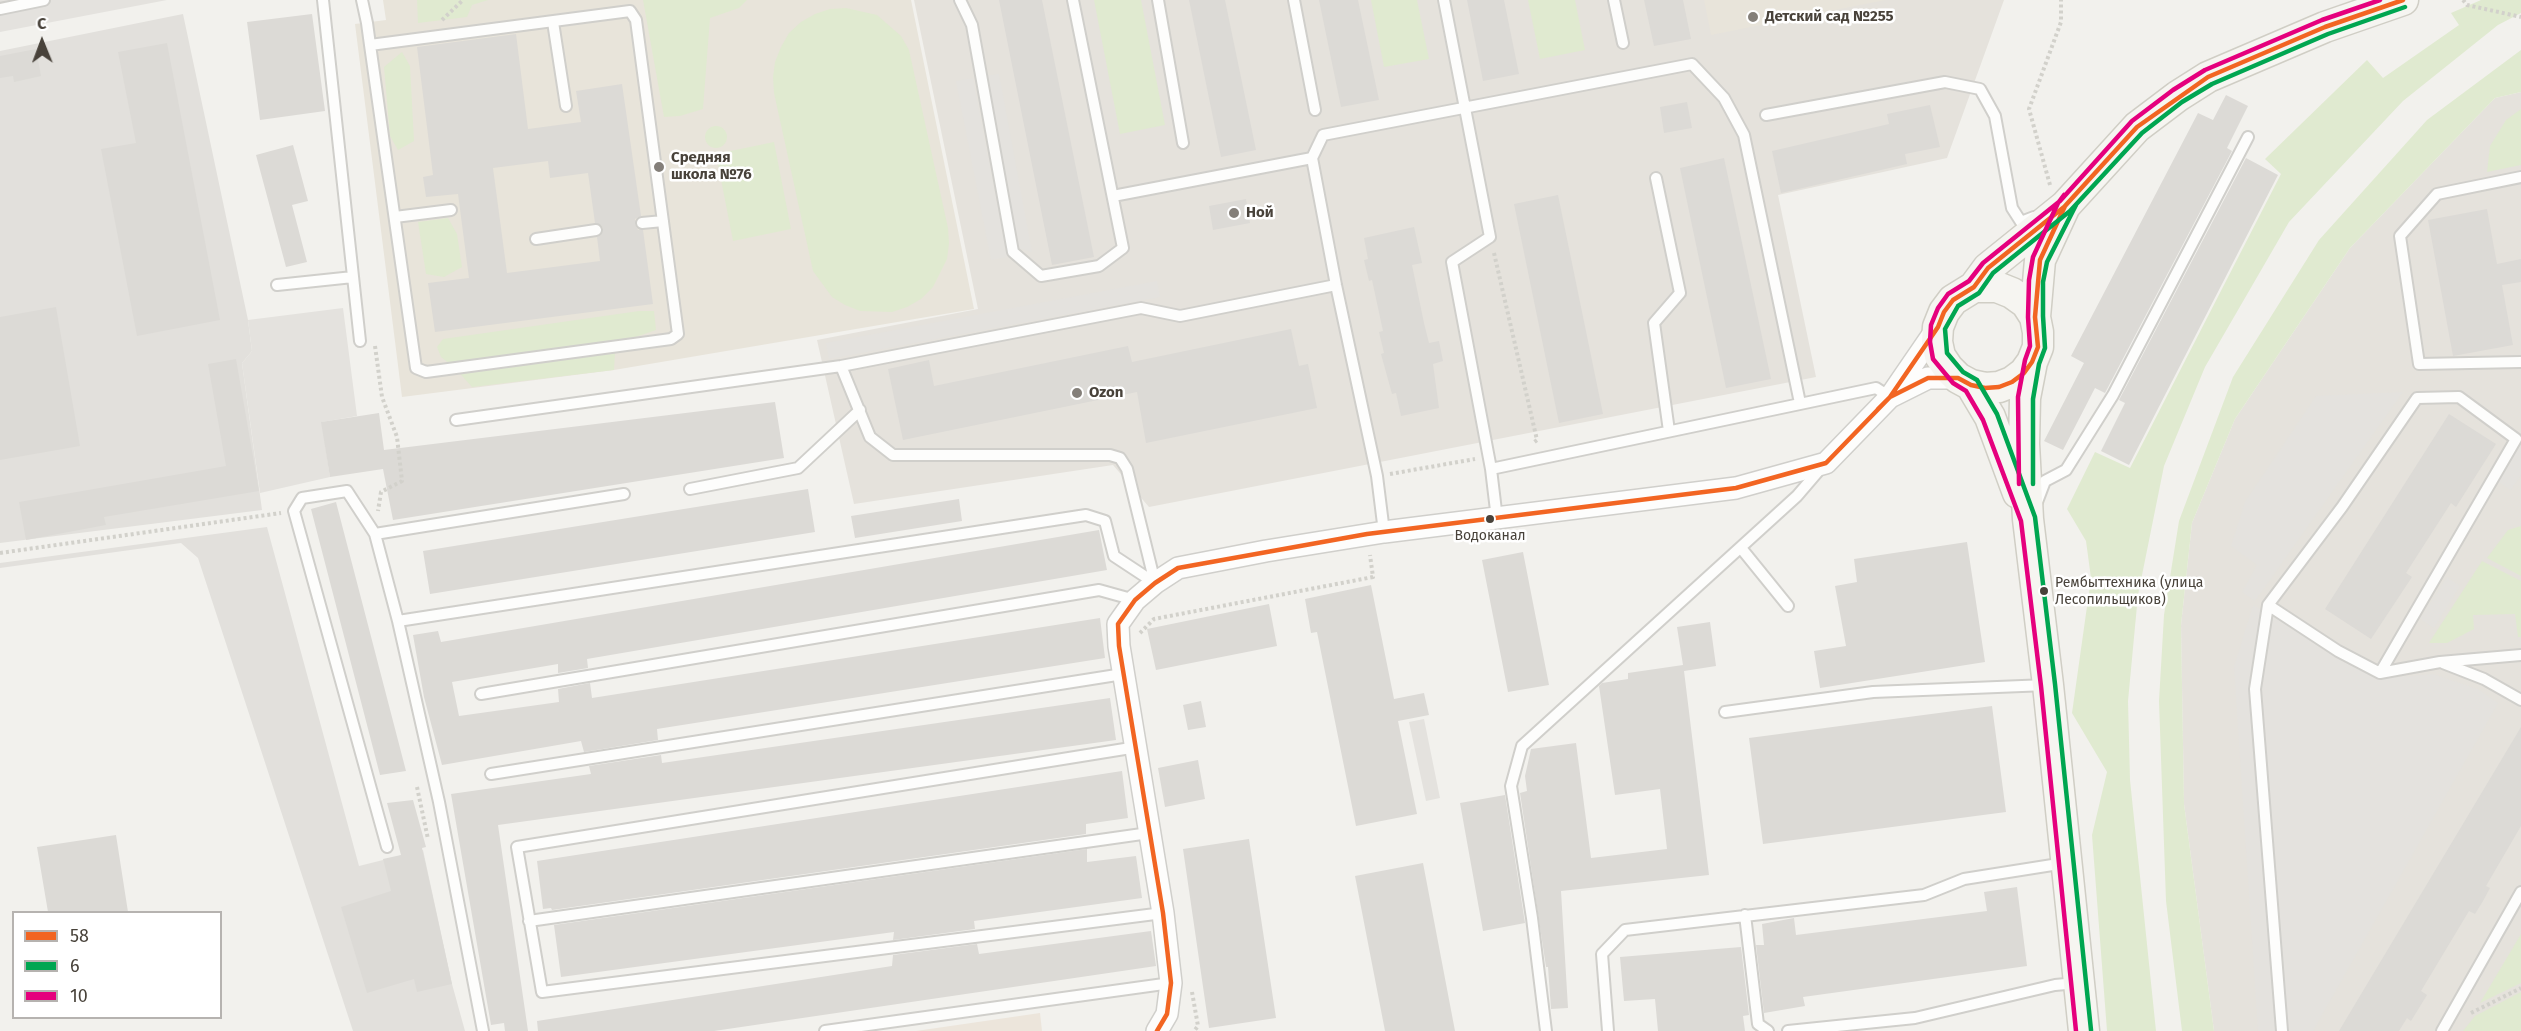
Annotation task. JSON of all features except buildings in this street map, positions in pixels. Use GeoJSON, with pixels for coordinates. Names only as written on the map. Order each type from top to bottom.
{"type":"FeatureCollection","features":[{"type":"Feature","properties":{"kind":"main road"},"geometry":{"type":"LineString","coordinates":[[2028,522],[1990,417],[1964,382],[1948,368],[1941,356],[1937,342],[1938,327],[1944,312],[1953,300],[1974,287],[1988,268],[2137,127],[2178,96],[2208,77],[2325,27],[2403,0]]}},
{"type":"Feature","properties":{"kind":"main road"},"geometry":{"type":"LineString","coordinates":[[2059,200],[2040,260],[2035,317],[2038,340],[2025,398],[2024,444],[2028,522],[2048,686],[2084,1031]]}},
{"type":"Feature","properties":{"kind":"main road"},"geometry":{"type":"LineString","coordinates":[[1974,287],[1997,287],[2013,293],[2026,303],[2035,317]]}},
{"type":"Feature","properties":{"kind":"main road"},"geometry":{"type":"LineString","coordinates":[[1964,382],[1985,388],[2006,384],[2024,373],[2032,362]]}},
{"type":"Feature","properties":{"kind":"street"},"geometry":{"type":"LineString","coordinates":[[1157,1031],[1167,1014],[1180,981],[1163,913],[1123,674],[1118,624],[1135,600],[1178,568],[1384,532],[1736,488],[1826,463],[1890,397],[1938,327]]}},
{"type":"Feature","properties":{"kind":"street"},"geometry":{"type":"LineString","coordinates":[[1890,397],[1928,378],[1964,382]]}},
{"type":"Feature","properties":{"kind":"lane"},"geometry":{"type":"LineString","coordinates":[[0,9],[44,0]]}},
{"type":"Feature","properties":{"kind":"lane"},"geometry":{"type":"LineString","coordinates":[[323,0],[360,341]]}},
{"type":"Feature","properties":{"kind":"lane"},"geometry":{"type":"LineString","coordinates":[[362,0],[416,368],[426,372],[671,339],[678,334],[636,20],[630,11],[370,45]]}},
{"type":"Feature","properties":{"kind":"lane"},"geometry":{"type":"LineString","coordinates":[[960,0],[972,25],[1012,252],[1041,276],[1100,266],[1123,248],[1073,0]]}},
{"type":"Feature","properties":{"kind":"lane"},"geometry":{"type":"LineString","coordinates":[[1158,0],[1183,143]]}},
{"type":"Feature","properties":{"kind":"lane"},"geometry":{"type":"LineString","coordinates":[[1294,0],[1315,110]]}},
{"type":"Feature","properties":{"kind":"lane"},"geometry":{"type":"LineString","coordinates":[[1444,0],[1490,237],[1452,262],[1491,469],[1497,519]]}},
{"type":"Feature","properties":{"kind":"lane"},"geometry":{"type":"LineString","coordinates":[[1614,0],[1623,43]]}},
{"type":"Feature","properties":{"kind":"lane"},"geometry":{"type":"LineString","coordinates":[[553,22],[566,106]]}},
{"type":"Feature","properties":{"kind":"lane"},"geometry":{"type":"LineString","coordinates":[[1384,532],[1377,476],[1336,285],[1312,158],[1323,135],[1692,64],[1724,98],[1744,135],[1800,403]]}},
{"type":"Feature","properties":{"kind":"lane"},"geometry":{"type":"LineString","coordinates":[[1766,115],[1945,82],[1980,89],[1995,116],[2012,208],[2021,222],[2059,200]]}},
{"type":"Feature","properties":{"kind":"lane"},"geometry":{"type":"LineString","coordinates":[[2028,522],[2045,481],[2066,471],[2113,395],[2248,137]]}},
{"type":"Feature","properties":{"kind":"lane"},"geometry":{"type":"LineString","coordinates":[[1113,196],[1312,158]]}},
{"type":"Feature","properties":{"kind":"lane"},"geometry":{"type":"LineString","coordinates":[[2521,177],[2437,194],[2400,236],[2420,364],[2521,362]]}},
{"type":"Feature","properties":{"kind":"lane"},"geometry":{"type":"LineString","coordinates":[[1656,178],[1680,293],[1654,323],[1669,431]]}},
{"type":"Feature","properties":{"kind":"lane"},"geometry":{"type":"LineString","coordinates":[[395,217],[451,210]]}},
{"type":"Feature","properties":{"kind":"lane"},"geometry":{"type":"LineString","coordinates":[[642,223],[663,221]]}},
{"type":"Feature","properties":{"kind":"lane"},"geometry":{"type":"LineString","coordinates":[[536,239],[596,230]]}},
{"type":"Feature","properties":{"kind":"lane"},"geometry":{"type":"LineString","coordinates":[[277,285],[353,277]]}},
{"type":"Feature","properties":{"kind":"lane"},"geometry":{"type":"LineString","coordinates":[[456,420],[841,366],[1141,308],[1180,316],[1336,285]]}},
{"type":"Feature","properties":{"kind":"lane"},"geometry":{"type":"LineString","coordinates":[[841,366],[870,437],[893,455],[1110,455],[1120,458],[1127,469],[1155,583]]}},
{"type":"Feature","properties":{"kind":"lane"},"geometry":{"type":"LineString","coordinates":[[1491,469],[1876,388],[1890,397]]}},
{"type":"Feature","properties":{"kind":"lane"},"geometry":{"type":"LineString","coordinates":[[2282,1031],[2256,689],[2268,605],[2342,507],[2417,398],[2459,397],[2516,440],[2380,673]]}},
{"type":"Feature","properties":{"kind":"lane"},"geometry":{"type":"LineString","coordinates":[[690,489],[798,468],[860,411]]}},
{"type":"Feature","properties":{"kind":"lane"},"geometry":{"type":"LineString","coordinates":[[1546,1031],[1532,918],[1511,786],[1522,746],[1797,496],[1826,463]]}},
{"type":"Feature","properties":{"kind":"lane"},"geometry":{"type":"LineString","coordinates":[[387,847],[294,512],[302,498],[347,491],[375,534],[398,621],[439,802],[483,1031]]}},
{"type":"Feature","properties":{"kind":"lane"},"geometry":{"type":"LineString","coordinates":[[375,534],[624,494]]}},
{"type":"Feature","properties":{"kind":"lane"},"geometry":{"type":"LineString","coordinates":[[398,621],[1086,515],[1105,521],[1114,556],[1155,583]]}},
{"type":"Feature","properties":{"kind":"lane"},"geometry":{"type":"LineString","coordinates":[[1741,548],[1788,606]]}},
{"type":"Feature","properties":{"kind":"lane"},"geometry":{"type":"LineString","coordinates":[[481,694],[1099,590],[1135,600]]}},
{"type":"Feature","properties":{"kind":"lane"},"geometry":{"type":"LineString","coordinates":[[2268,605],[2338,651],[2380,673],[2440,662],[2521,654]]}},
{"type":"Feature","properties":{"kind":"lane"},"geometry":{"type":"LineString","coordinates":[[2440,662],[2484,679],[2521,700]]}},
{"type":"Feature","properties":{"kind":"lane"},"geometry":{"type":"LineString","coordinates":[[491,774],[1123,674]]}},
{"type":"Feature","properties":{"kind":"lane"},"geometry":{"type":"LineString","coordinates":[[1725,712],[1874,692],[2048,686]]}},
{"type":"Feature","properties":{"kind":"lane"},"geometry":{"type":"LineString","coordinates":[[1137,747],[517,847],[542,992],[1163,913]]}},
{"type":"Feature","properties":{"kind":"lane"},"geometry":{"type":"LineString","coordinates":[[529,921],[1149,833]]}},
{"type":"Feature","properties":{"kind":"lane"},"geometry":{"type":"LineString","coordinates":[[1608,1031],[1602,954],[1625,930],[1924,895],[1964,879],[2066,863]]}},
{"type":"Feature","properties":{"kind":"lane"},"geometry":{"type":"LineString","coordinates":[[2442,1031],[2521,891]]}},
{"type":"Feature","properties":{"kind":"lane"},"geometry":{"type":"LineString","coordinates":[[1745,915],[1758,1024],[1768,1031]]}},
{"type":"Feature","properties":{"kind":"lane"},"geometry":{"type":"LineString","coordinates":[[825,1031],[1180,981]]}},
{"type":"Feature","properties":{"kind":"lane"},"geometry":{"type":"LineString","coordinates":[[1788,1031],[1915,1018],[2055,985],[2078,982]]}},
{"type":"Feature","properties":{"kind":"path"},"geometry":{"type":"LineString","coordinates":[[2059,200],[2029,109],[2061,22],[2061,0]]}},
{"type":"Feature","properties":{"kind":"path"},"geometry":{"type":"LineString","coordinates":[[2463,0],[2467,5],[2521,17]]}},
{"type":"Feature","properties":{"kind":"path"},"geometry":{"type":"LineString","coordinates":[[1490,237],[1537,440],[1529,446]]}},
{"type":"Feature","properties":{"kind":"path"},"geometry":{"type":"LineString","coordinates":[[1377,476],[1488,457]]}},
{"type":"Feature","properties":{"kind":"path"},"geometry":{"type":"LineString","coordinates":[[0,553],[294,512]]}},
{"type":"Feature","properties":{"kind":"path"},"geometry":{"type":"LineString","coordinates":[[1139,634],[1154,619],[1373,577],[1369,549]]}},
{"type":"Feature","properties":{"kind":"path"},"geometry":{"type":"LineString","coordinates":[[1180,981],[1198,1026],[1194,1031]]}},
{"type":"Feature","properties":{"kind":"path"},"geometry":{"type":"LineString","coordinates":[[2470,1014],[2521,988]]}},
{"type":"Feature","properties":{"kind":"shaded area"},"geometry":{"type":"Polygon","coordinates":[[[0,0],[167,0],[0,32],[0,0]]]}},
{"type":"Feature","properties":{"kind":"shaded area","name":"Средняя школа №76"},"geometry":{"type":"Polygon","coordinates":[[[383,0],[911,0],[974,309],[614,370],[402,397],[355,24],[386,20],[383,0]]]}},
{"type":"Feature","properties":{"kind":"shaded area"},"geometry":{"type":"Polygon","coordinates":[[[914,0],[2004,0],[1947,158],[1778,195],[1816,377],[1149,507],[1113,465],[854,504],[817,340],[978,309],[914,0]]]}},
{"type":"Feature","properties":{"kind":"shaded area","name":"Детский сад №255"},"geometry":{"type":"Polygon","coordinates":[[[1704,0],[1885,0],[1711,35],[1704,0]]]}},
{"type":"Feature","properties":{"kind":"shaded area"},"geometry":{"type":"Polygon","coordinates":[[[183,14],[248,320],[252,351],[242,363],[262,510],[0,543],[0,51],[183,14]]]}},
{"type":"Feature","properties":{"kind":"shaded area"},"geometry":{"type":"Polygon","coordinates":[[[999,74],[1032,252],[1018,248],[985,76],[999,74]]]}},
{"type":"Feature","properties":{"kind":"shaded area"},"geometry":{"type":"Polygon","coordinates":[[[973,78],[1007,257],[991,260],[956,81],[973,78]]]}},
{"type":"Feature","properties":{"kind":"shaded area"},"geometry":{"type":"Polygon","coordinates":[[[2521,92],[2521,1031],[2214,1031],[2184,804],[2181,625],[2192,523],[2235,419],[2350,248],[2495,98],[2521,92]]]}},
{"type":"Feature","properties":{"kind":"shaded area"},"geometry":{"type":"Polygon","coordinates":[[[1157,281],[1160,297],[829,359],[826,343],[1157,281]]]}},
{"type":"Feature","properties":{"kind":"shaded area"},"geometry":{"type":"Polygon","coordinates":[[[343,308],[357,416],[322,422],[330,477],[260,493],[242,363],[252,351],[248,320],[343,308]]]}},
{"type":"Feature","properties":{"kind":"shaded area"},"geometry":{"type":"Polygon","coordinates":[[[2403,392],[2255,601],[2242,592],[2257,565],[2231,546],[2245,502],[2316,396],[2403,392]]]}},
{"type":"Feature","properties":{"kind":"shaded area"},"geometry":{"type":"Polygon","coordinates":[[[2521,444],[2521,475],[2511,490],[2497,481],[2521,444]]]}},
{"type":"Feature","properties":{"kind":"shaded area"},"geometry":{"type":"Polygon","coordinates":[[[267,527],[359,866],[423,850],[452,984],[465,1031],[353,1031],[198,558],[181,543],[0,568],[0,563],[267,527]]]}},
{"type":"Feature","properties":{"kind":"shaded area"},"geometry":{"type":"Polygon","coordinates":[[[2447,577],[2460,586],[2434,628],[2420,619],[2447,577]]]}},
{"type":"Feature","properties":{"kind":"shaded area"},"geometry":{"type":"Polygon","coordinates":[[[2253,605],[2378,679],[2433,674],[2478,689],[2498,703],[2313,1031],[2258,1031],[2234,667],[2253,605]]]}},
{"type":"Feature","properties":{"kind":"shaded area"},"geometry":{"type":"Polygon","coordinates":[[[1424,719],[1440,798],[1426,801],[1409,722],[1424,719]]]}},
{"type":"Feature","properties":{"kind":"shaded area"},"geometry":{"type":"Polygon","coordinates":[[[1040,1013],[1042,1031],[916,1031],[1040,1013]]]}},
{"type":"Feature","properties":{"kind":"green space"},"geometry":{"type":"Polygon","coordinates":[[[417,0],[488,0],[472,5],[467,17],[418,23],[417,0]]]}},
{"type":"Feature","properties":{"kind":"green space"},"geometry":{"type":"Polygon","coordinates":[[[643,0],[747,0],[739,8],[710,18],[703,109],[680,116],[664,117],[643,0]]]}},
{"type":"Feature","properties":{"kind":"green space"},"geometry":{"type":"Polygon","coordinates":[[[1094,0],[1141,0],[1165,125],[1120,134],[1094,0]]]}},
{"type":"Feature","properties":{"kind":"green space"},"geometry":{"type":"Polygon","coordinates":[[[1371,0],[1417,0],[1429,59],[1384,67],[1371,0]]]}},
{"type":"Feature","properties":{"kind":"green space"},"geometry":{"type":"Polygon","coordinates":[[[1528,0],[1575,0],[1585,50],[1540,59],[1528,0]]]}},
{"type":"Feature","properties":{"kind":"green space"},"geometry":{"type":"Polygon","coordinates":[[[2481,0],[2521,0],[2521,13],[2498,25],[2403,101],[2289,222],[2205,367],[2164,466],[2138,595],[2128,701],[2130,780],[2156,1031],[2107,1031],[2092,835],[2107,772],[2072,713],[2091,578],[2086,541],[2067,509],[2095,452],[2130,468],[2281,174],[2265,159],[2367,60],[2383,78],[2459,25],[2451,13],[2481,0]]]}},
{"type":"Feature","properties":{"kind":"green space"},"geometry":{"type":"Polygon","coordinates":[[[846,8],[877,15],[901,36],[909,50],[948,228],[947,259],[933,287],[921,299],[892,312],[860,311],[845,305],[832,297],[813,271],[774,93],[775,62],[789,33],[801,22],[815,14],[830,9],[846,8]]]}},
{"type":"Feature","properties":{"kind":"green space"},"geometry":{"type":"Polygon","coordinates":[[[2521,50],[2521,92],[2495,98],[2350,248],[2235,419],[2192,523],[2181,625],[2184,804],[2214,1031],[2182,1031],[2166,901],[2159,701],[2164,615],[2179,521],[2233,377],[2319,240],[2427,120],[2521,50]]]}},
{"type":"Feature","properties":{"kind":"green space"},"geometry":{"type":"Polygon","coordinates":[[[402,52],[410,66],[414,141],[398,150],[390,136],[384,67],[402,52]]]}},
{"type":"Feature","properties":{"kind":"green space"},"geometry":{"type":"Polygon","coordinates":[[[2521,109],[2521,165],[2487,172],[2490,146],[2506,120],[2521,109]]]}},
{"type":"Feature","properties":{"kind":"green space"},"geometry":{"type":"Polygon","coordinates":[[[716,126],[724,129],[727,137],[724,145],[716,148],[708,145],[705,137],[708,129],[716,126]]]}},
{"type":"Feature","properties":{"kind":"green space"},"geometry":{"type":"Polygon","coordinates":[[[774,142],[791,229],[733,241],[716,154],[774,142]]]}},
{"type":"Feature","properties":{"kind":"green space"},"geometry":{"type":"Polygon","coordinates":[[[448,218],[457,234],[462,267],[444,277],[426,274],[418,222],[448,218]]]}},
{"type":"Feature","properties":{"kind":"green space"},"geometry":{"type":"Polygon","coordinates":[[[639,311],[654,311],[656,330],[630,339],[615,353],[614,370],[472,387],[455,368],[441,357],[437,347],[443,339],[639,311]]]}},
{"type":"Feature","properties":{"kind":"green space"},"geometry":{"type":"Polygon","coordinates":[[[2521,526],[2521,576],[2487,558],[2508,530],[2521,526]]]}},
{"type":"Feature","properties":{"kind":"green space"},"geometry":{"type":"Polygon","coordinates":[[[2482,561],[2521,581],[2521,637],[2518,637],[2515,614],[2473,615],[2474,629],[2447,643],[2429,643],[2482,561]]]}},
{"type":"Feature","properties":{"kind":"green space"},"geometry":{"type":"Polygon","coordinates":[[[2521,934],[2521,983],[2480,1003],[2521,934]]]}},
{"type":"Feature","properties":{"kind":"green space"},"geometry":{"type":"Polygon","coordinates":[[[2521,992],[2521,1031],[2463,1031],[2475,1016],[2521,992]]]}},
{"type":"Feature","properties":{"kind":"transit line","name":"10"},"geometry":{"type":"LineString","coordinates":[[2076,1031],[2041,686],[2021,521],[1983,420],[1966,391],[1953,383],[1933,359],[1930,342],[1931,325],[1938,308],[1948,294],[1969,281],[1983,263],[2060,201],[2132,121],[2173,90],[2205,70],[2322,20],[2380,0]]}},
{"type":"Feature","properties":{"kind":"transit line","name":"58"},"geometry":{"type":"LineString","coordinates":[[1157,1031],[1167,1014],[1171,983],[1163,913],[1119,646],[1118,624],[1135,600],[1155,583],[1178,568],[1367,534],[1736,488],[1826,463],[1890,397],[1928,378],[1958,378],[1971,385],[1985,388],[1999,387],[2012,382],[2024,373],[2032,362],[2038,347],[2035,317],[2040,260],[2065,206],[2137,127],[2208,77],[2325,27],[2403,0]]}},
{"type":"Feature","properties":{"kind":"transit line","name":"6"},"geometry":{"type":"LineString","coordinates":[[2091,1030],[2035,517],[1997,414],[1977,380],[1963,372],[1947,353],[1945,329],[1958,306],[1979,293],[1993,273],[2070,211],[2142,133],[2182,102],[2212,84],[2328,34],[2405,7]]}},
{"type":"Feature","properties":{"kind":"transit line","name":"10"},"geometry":{"type":"LineString","coordinates":[[2019,484],[2018,397],[2030,346],[2029,280],[2033,257],[2064,195]]}},
{"type":"Feature","properties":{"kind":"transit line","name":"6"},"geometry":{"type":"LineString","coordinates":[[2033,484],[2033,399],[2039,364],[2045,348],[2043,282],[2047,262],[2076,205]]}},
{"type":"Feature","properties":{"kind":"transit line","name":"58"},"geometry":{"type":"LineString","coordinates":[[1878,409],[1890,397],[1938,327],[1944,312],[1953,300],[1974,287],[1988,268],[2064,207]]}},
{"type":"Feature","properties":{"kind":"place","name":"Детский сад №255"},"geometry":{"type":"Point","coordinates":[1753,17]}},
{"type":"Feature","properties":{"kind":"place","name":"Средняя школа №76"},"geometry":{"type":"Point","coordinates":[659,167]}},
{"type":"Feature","properties":{"kind":"place","name":"Ной"},"geometry":{"type":"Point","coordinates":[1234,213]}},
{"type":"Feature","properties":{"kind":"place","name":"Ozon"},"geometry":{"type":"Point","coordinates":[1077,393]}},
{"type":"Feature","properties":{"kind":"place","name":"Водоканал"},"geometry":{"type":"Point","coordinates":[1490,519]}},
{"type":"Feature","properties":{"kind":"place","name":"Рембыттехника (улица Лесопильщиков)"},"geometry":{"type":"Point","coordinates":[2044,591]}}]}
